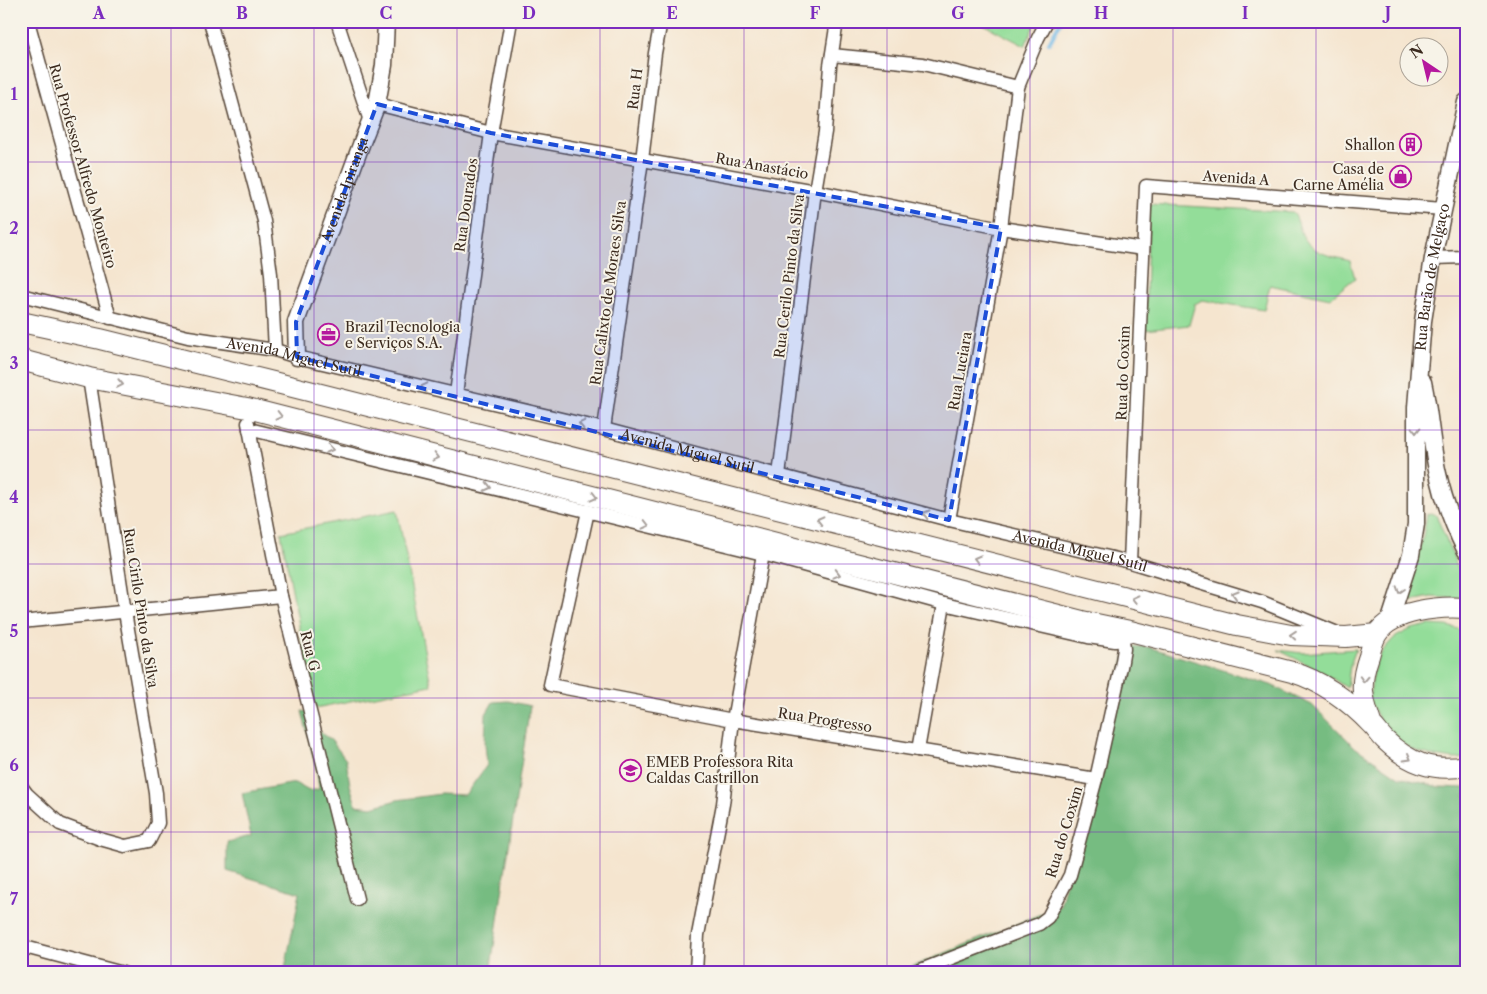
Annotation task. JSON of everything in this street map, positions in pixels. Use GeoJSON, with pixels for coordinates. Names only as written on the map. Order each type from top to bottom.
{"type":"FeatureCollection","features":[{"type":"Feature","properties":{"kind":"main road","name":"Avenida Miguel Sutil"},"geometry":{"type":"LineString","coordinates":[[21,322],[100,339],[272,381],[1237,625],[1291,635],[1346,637],[1383,628],[1401,616],[1426,608],[1466,608]]}},
{"type":"Feature","properties":{"kind":"main road"},"geometry":{"type":"LineString","coordinates":[[21,360],[89,378],[247,408],[1082,621],[1126,635],[1308,677],[1351,706],[1401,754],[1418,764],[1434,767],[1466,766]]}},
{"type":"Feature","properties":{"kind":"main road"},"geometry":{"type":"LineString","coordinates":[[1372,725],[1363,699],[1363,672],[1383,628]]}},
{"type":"Feature","properties":{"kind":"street","name":"Rua Professor Alfredo Monteiro"},"geometry":{"type":"LineString","coordinates":[[28,21],[110,318]]}},
{"type":"Feature","properties":{"kind":"street"},"geometry":{"type":"LineString","coordinates":[[210,21],[264,221],[271,274],[275,350]]}},
{"type":"Feature","properties":{"kind":"street"},"geometry":{"type":"LineString","coordinates":[[337,21],[370,121]]}},
{"type":"Feature","properties":{"kind":"street","name":"Avenida Ipiranga"},"geometry":{"type":"LineString","coordinates":[[297,357],[296,322],[370,121],[378,104],[384,65],[386,21]]}},
{"type":"Feature","properties":{"kind":"street","name":"Rua Dourados"},"geometry":{"type":"LineString","coordinates":[[456,394],[491,133],[511,21]]}},
{"type":"Feature","properties":{"kind":"street","name":"Rua H"},"geometry":{"type":"LineString","coordinates":[[642,160],[655,53],[661,21]]}},
{"type":"Feature","properties":{"kind":"street","name":"Rua Cerilo Pinto da Silva"},"geometry":{"type":"LineString","coordinates":[[779,475],[815,191],[825,132],[837,21]]}},
{"type":"Feature","properties":{"kind":"street","name":"Rua Luciara"},"geometry":{"type":"LineString","coordinates":[[950,520],[1000,228],[1018,86],[1047,21]]}},
{"type":"Feature","properties":{"kind":"street"},"geometry":{"type":"LineString","coordinates":[[832,55],[923,64],[1018,86]]}},
{"type":"Feature","properties":{"kind":"street","name":"Rua Barão de Melgaço"},"geometry":{"type":"LineString","coordinates":[[1383,628],[1411,555],[1416,524],[1416,407],[1423,321],[1433,258],[1466,102]]}},
{"type":"Feature","properties":{"kind":"street","name":"Rua Anastácio"},"geometry":{"type":"LineString","coordinates":[[378,104],[491,133],[815,191],[1000,228],[1143,249]]}},
{"type":"Feature","properties":{"kind":"street","name":"Rua Calixto de Moraes Silva"},"geometry":{"type":"LineString","coordinates":[[604,430],[642,160]]}},
{"type":"Feature","properties":{"kind":"street","name":"Avenida A"},"geometry":{"type":"LineString","coordinates":[[1146,186],[1443,209]]}},
{"type":"Feature","properties":{"kind":"street","name":"Rua do Coxim"},"geometry":{"type":"LineString","coordinates":[[1130,562],[1146,186]]}},
{"type":"Feature","properties":{"kind":"street"},"geometry":{"type":"LineString","coordinates":[[1433,258],[1466,257]]}},
{"type":"Feature","properties":{"kind":"street","name":"Avenida Miguel Sutil"},"geometry":{"type":"LineString","coordinates":[[21,295],[188,337],[275,350],[297,357],[604,430],[950,520],[1130,562],[1262,602],[1346,637]]}},
{"type":"Feature","properties":{"kind":"street","name":"Rua Barão de Melgaço"},"geometry":{"type":"LineString","coordinates":[[1420,364],[1438,474],[1446,503],[1466,551]]}},
{"type":"Feature","properties":{"kind":"street","name":"Rua Cirilo Pinto da Silva"},"geometry":{"type":"LineString","coordinates":[[21,786],[26,794],[60,824],[125,846],[149,842],[158,823],[156,793],[89,378]]}},
{"type":"Feature","properties":{"kind":"street","name":"Rua G"},"geometry":{"type":"LineString","coordinates":[[247,408],[249,429],[281,596],[357,899]]}},
{"type":"Feature","properties":{"kind":"street"},"geometry":{"type":"LineString","coordinates":[[249,429],[764,554],[944,604],[1115,642],[1126,635]]}},
{"type":"Feature","properties":{"kind":"street"},"geometry":{"type":"LineString","coordinates":[[1416,487],[1446,503]]}},
{"type":"Feature","properties":{"kind":"street","name":"Rua Progresso"},"geometry":{"type":"LineString","coordinates":[[588,511],[550,685],[733,720],[1096,779]]}},
{"type":"Feature","properties":{"kind":"street"},"geometry":{"type":"LineString","coordinates":[[696,973],[698,936],[723,804],[733,720],[764,554]]}},
{"type":"Feature","properties":{"kind":"street"},"geometry":{"type":"LineString","coordinates":[[21,622],[281,596]]}},
{"type":"Feature","properties":{"kind":"street"},"geometry":{"type":"LineString","coordinates":[[918,750],[944,604]]}},
{"type":"Feature","properties":{"kind":"street","name":"Rua do Coxim"},"geometry":{"type":"LineString","coordinates":[[913,973],[1039,924],[1048,917],[1070,875],[1096,779],[1121,667],[1126,635]]}},
{"type":"Feature","properties":{"kind":"street"},"geometry":{"type":"LineString","coordinates":[[21,946],[123,973]]}},
{"type":"Feature","properties":{"kind":"highlighted area"},"geometry":{"type":"Polygon","coordinates":[[[377,104],[491,133],[1001,228],[949,520],[297,357],[296,322],[377,104]]]}},
{"type":"Feature","properties":{"kind":"green space"},"geometry":{"type":"Polygon","coordinates":[[[977,21],[1036,21],[1025,46],[977,21]]]}},
{"type":"Feature","properties":{"kind":"green space"},"geometry":{"type":"Polygon","coordinates":[[[1149,204],[1293,212],[1302,235],[1308,244],[1325,254],[1350,261],[1355,278],[1330,298],[1270,285],[1264,310],[1202,300],[1195,304],[1189,325],[1145,330],[1149,204]]]}},
{"type":"Feature","properties":{"kind":"green space"},"geometry":{"type":"Polygon","coordinates":[[[397,510],[431,685],[315,708],[281,533],[397,510]]]}},
{"type":"Feature","properties":{"kind":"green space"},"geometry":{"type":"Polygon","coordinates":[[[1432,513],[1436,515],[1466,587],[1466,599],[1431,597],[1402,603],[1417,559],[1427,514],[1432,513]]]}},
{"type":"Feature","properties":{"kind":"green space"},"geometry":{"type":"Polygon","coordinates":[[[1429,625],[1447,626],[1466,631],[1466,758],[1455,759],[1433,756],[1411,749],[1387,735],[1369,699],[1375,664],[1384,649],[1394,638],[1411,629],[1429,625]]]}},
{"type":"Feature","properties":{"kind":"green space"},"geometry":{"type":"Polygon","coordinates":[[[1127,646],[1149,647],[1271,685],[1312,705],[1356,748],[1399,777],[1439,787],[1466,788],[1466,973],[896,973],[1060,906],[1127,646]]]}},
{"type":"Feature","properties":{"kind":"green space"},"geometry":{"type":"Polygon","coordinates":[[[1356,649],[1350,666],[1347,688],[1321,671],[1278,650],[1302,653],[1356,649]]]}},
{"type":"Feature","properties":{"kind":"green space"},"geometry":{"type":"Polygon","coordinates":[[[508,701],[530,706],[490,973],[284,973],[300,893],[227,871],[227,842],[251,836],[242,793],[295,783],[309,791],[319,789],[302,711],[314,713],[317,729],[331,740],[346,760],[350,785],[356,805],[372,807],[397,800],[440,794],[465,795],[487,765],[485,744],[486,714],[493,702],[508,701]]]}},
{"type":"Feature","properties":{"kind":"waterway"},"geometry":{"type":"LineString","coordinates":[[1049,43],[1061,21]]}},
{"type":"Feature","properties":{"kind":"place","name":"Shallon"},"geometry":{"type":"Point","coordinates":[1411,145]}},
{"type":"Feature","properties":{"kind":"place","name":"Casa de Carne Amélia"},"geometry":{"type":"Point","coordinates":[1400,177]}},
{"type":"Feature","properties":{"kind":"place","name":"Brazil Tecnologia e Serviços S.A."},"geometry":{"type":"Point","coordinates":[329,335]}},
{"type":"Feature","properties":{"kind":"place","name":"EMEB Professora Rita Caldas Castrillon"},"geometry":{"type":"Point","coordinates":[630,770]}}]}
